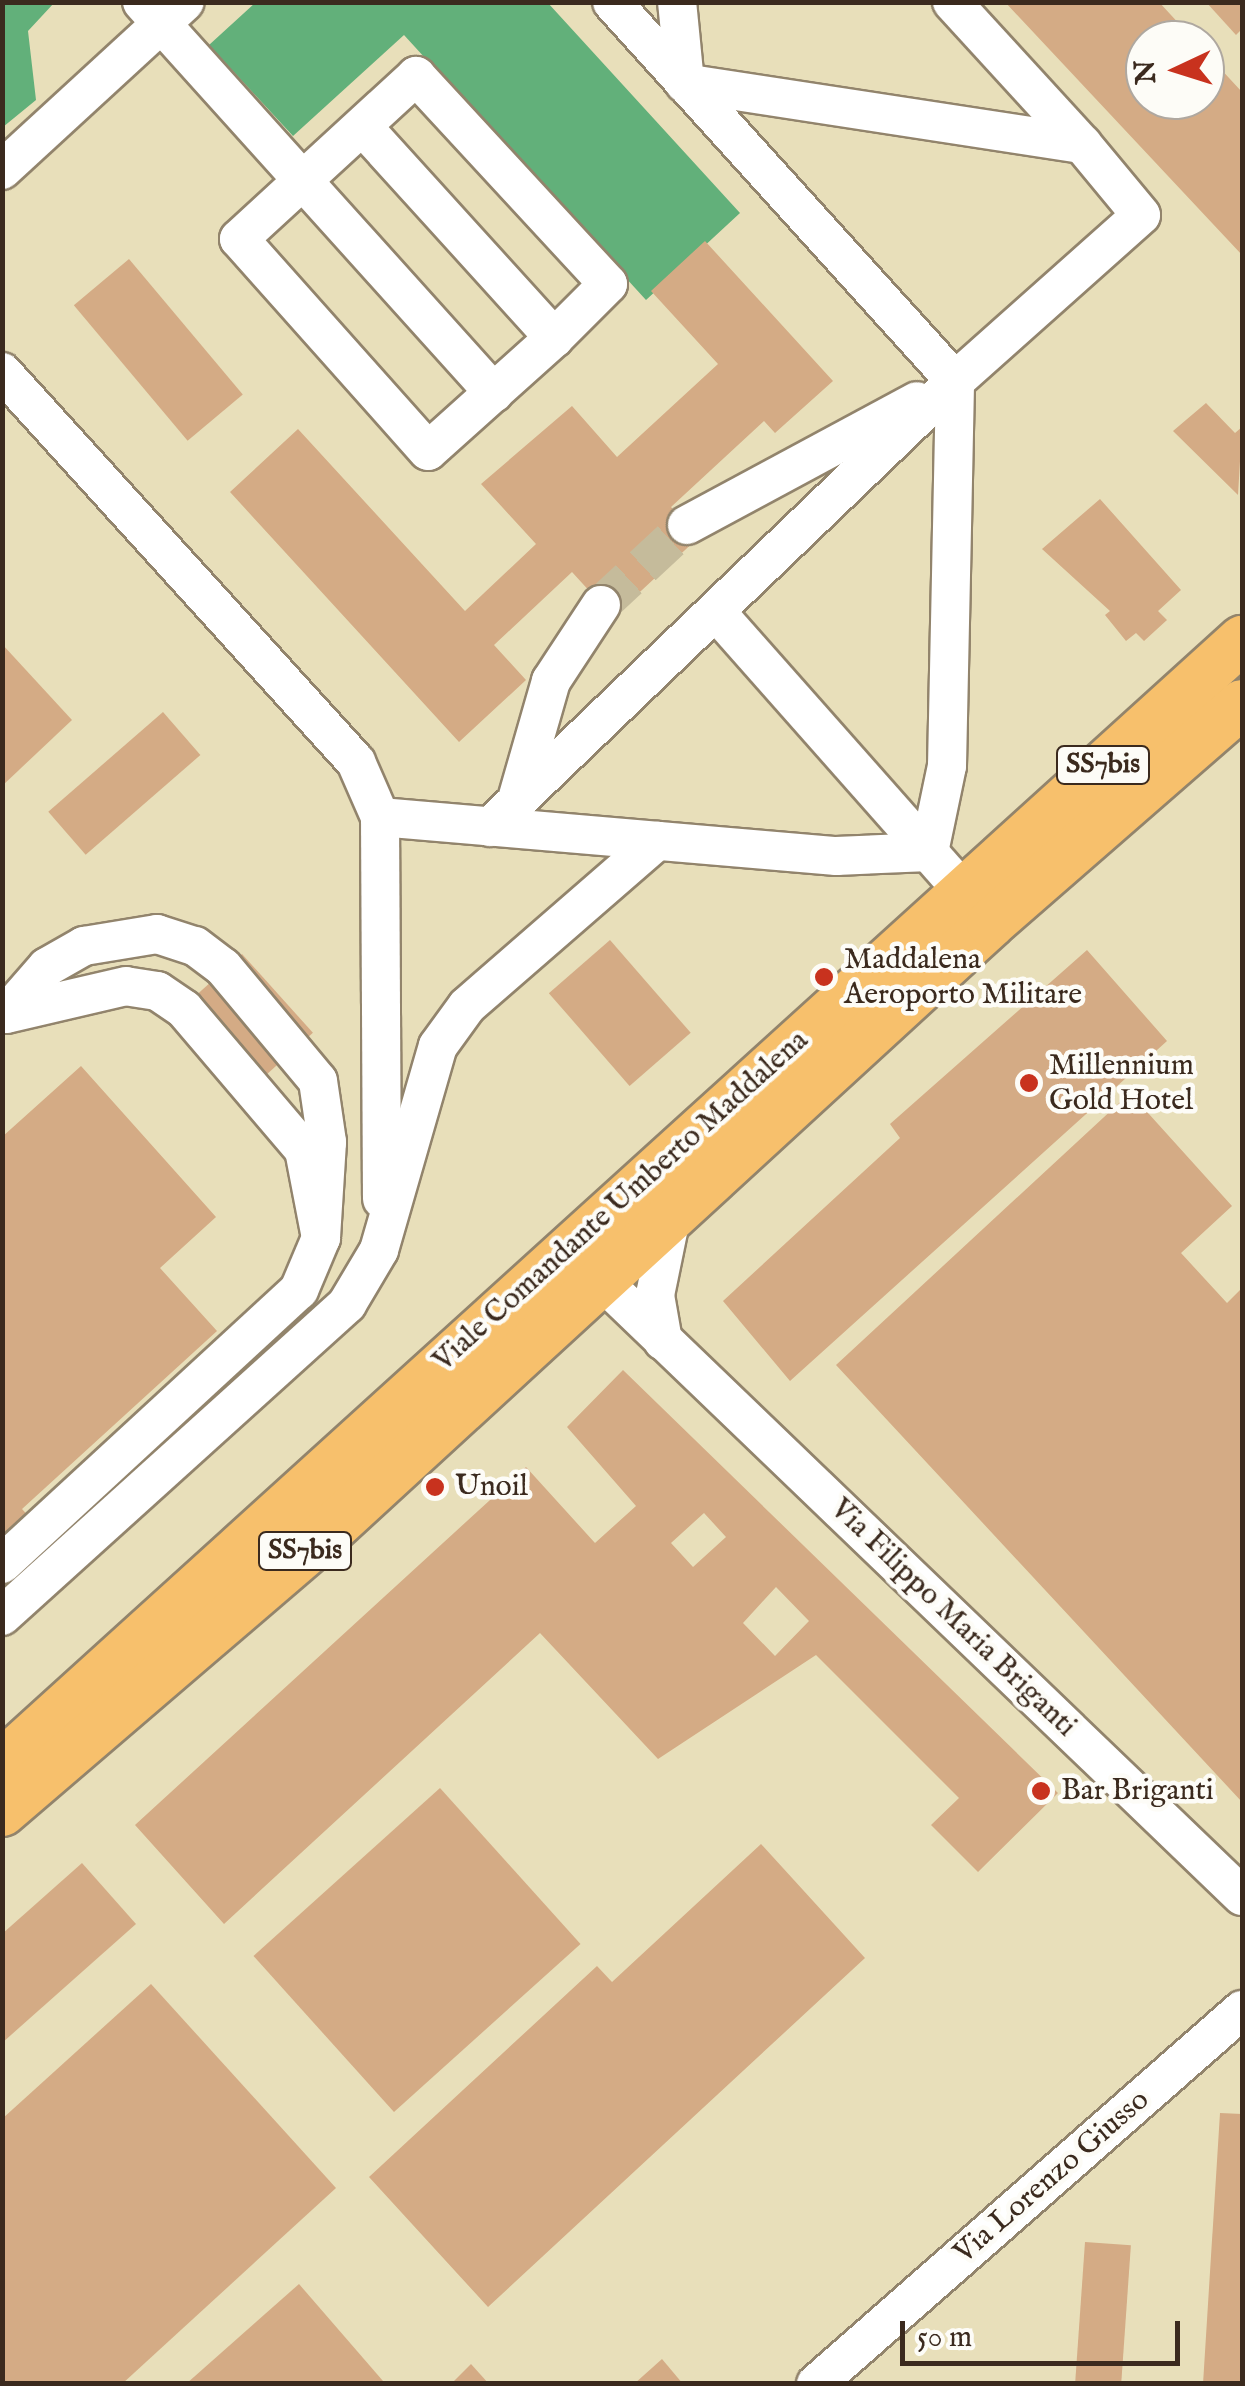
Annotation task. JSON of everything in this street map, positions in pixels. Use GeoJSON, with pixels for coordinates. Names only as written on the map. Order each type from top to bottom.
{"type":"FeatureCollection","features":[{"type":"Feature","properties":{"kind":"main road","name":"Viale Comandante Umberto Maddalena"},"geometry":{"type":"LineString","coordinates":[[2,1812],[320,1538],[585,1264],[670,1217],[1242,640]]}},
{"type":"Feature","properties":{"kind":"main road","name":"Viale Comandante Umberto Maddalena"},"geometry":{"type":"LineString","coordinates":[[2,1764],[585,1264],[977,907],[1242,704]]}},
{"type":"Feature","properties":{"kind":"street"},"geometry":{"type":"LineString","coordinates":[[612,2],[955,381],[947,766],[929,852]]}},
{"type":"Feature","properties":{"kind":"street"},"geometry":{"type":"LineString","coordinates":[[677,2],[685,83]]}},
{"type":"Feature","properties":{"kind":"street"},"geometry":{"type":"LineString","coordinates":[[503,815],[718,614],[955,381],[1141,214],[952,2]]}},
{"type":"Feature","properties":{"kind":"street"},"geometry":{"type":"LineString","coordinates":[[2,170],[163,10],[304,180],[494,392]]}},
{"type":"Feature","properties":{"kind":"street"},"geometry":{"type":"LineString","coordinates":[[416,76],[608,284],[428,451],[239,239],[304,180],[416,76]]}},
{"type":"Feature","properties":{"kind":"street"},"geometry":{"type":"LineString","coordinates":[[685,83],[1082,144]]}},
{"type":"Feature","properties":{"kind":"street"},"geometry":{"type":"LineString","coordinates":[[363,127],[554,338]]}},
{"type":"Feature","properties":{"kind":"street"},"geometry":{"type":"LineString","coordinates":[[2,372],[356,762],[380,817],[383,1232]]}},
{"type":"Feature","properties":{"kind":"street"},"geometry":{"type":"LineString","coordinates":[[686,525],[955,381]]}},
{"type":"Feature","properties":{"kind":"street"},"geometry":{"type":"LineString","coordinates":[[503,815],[551,681],[601,606]]}},
{"type":"Feature","properties":{"kind":"street"},"geometry":{"type":"LineString","coordinates":[[718,614],[977,907]]}},
{"type":"Feature","properties":{"kind":"street"},"geometry":{"type":"LineString","coordinates":[[380,817],[503,815],[658,841],[836,856],[929,852]]}},
{"type":"Feature","properties":{"kind":"street"},"geometry":{"type":"LineString","coordinates":[[2,1616],[347,1304],[366,1278],[383,1232],[438,1046],[467,1006],[658,841]]}},
{"type":"Feature","properties":{"kind":"street"},"geometry":{"type":"LineString","coordinates":[[85,992],[157,934]]}},
{"type":"Feature","properties":{"kind":"street"},"geometry":{"type":"LineString","coordinates":[[2,1564],[299,1290],[320,1238],[327,1142],[318,1081],[223,967],[195,946],[157,934],[84,946],[47,967],[4,1015]]}},
{"type":"Feature","properties":{"kind":"street"},"geometry":{"type":"LineString","coordinates":[[4,1015],[85,992],[126,986],[157,990],[184,1009],[304,1150]]}},
{"type":"Feature","properties":{"kind":"street"},"geometry":{"type":"LineString","coordinates":[[318,1081],[304,1150],[320,1238]]}},
{"type":"Feature","properties":{"kind":"street"},"geometry":{"type":"LineString","coordinates":[[663,1340],[655,1295],[670,1217]]}},
{"type":"Feature","properties":{"kind":"street","name":"Via Filippo Maria Briganti"},"geometry":{"type":"LineString","coordinates":[[585,1264],[1242,1896]]}},
{"type":"Feature","properties":{"kind":"street","name":"Via Lorenzo Giusso"},"geometry":{"type":"LineString","coordinates":[[816,2384],[1242,2010]]}},
{"type":"Feature","properties":{"kind":"green space"},"geometry":{"type":"Polygon","coordinates":[[[3,2],[54,3],[28,31],[36,100],[3,127],[3,2]]]}},
{"type":"Feature","properties":{"kind":"green space"},"geometry":{"type":"Polygon","coordinates":[[[255,3],[548,3],[740,213],[646,300],[404,35],[293,136],[209,45],[255,3]]]}},
{"type":"Feature","properties":{"kind":"building"},"geometry":{"type":"Polygon","coordinates":[[[1005,2],[1159,2],[1176,20],[1125,20],[1125,120],[1225,120],[1225,74],[1242,92],[1242,255],[1005,2]]]}},
{"type":"Feature","properties":{"kind":"building"},"geometry":{"type":"Polygon","coordinates":[[[1206,2],[1242,2],[1242,29],[1236,35],[1206,2]]]}},
{"type":"Feature","properties":{"kind":"building"},"geometry":{"type":"Polygon","coordinates":[[[705,241],[833,381],[775,433],[764,421],[671,507],[699,537],[613,617],[572,572],[494,645],[526,680],[459,742],[230,492],[298,429],[465,611],[536,544],[481,484],[572,406],[617,457],[718,364],[651,291],[705,241]]]}},
{"type":"Feature","properties":{"kind":"building"},"geometry":{"type":"Polygon","coordinates":[[[129,259],[243,395],[188,441],[74,305],[129,259]]]}},
{"type":"Feature","properties":{"kind":"building"},"geometry":{"type":"Polygon","coordinates":[[[1206,403],[1235,433],[1242,427],[1238,495],[1173,431],[1206,403]]]}},
{"type":"Feature","properties":{"kind":"building"},"geometry":{"type":"Polygon","coordinates":[[[1100,499],[1181,590],[1158,611],[1167,620],[1144,641],[1136,633],[1126,641],[1105,615],[1110,611],[1042,549],[1100,499]]]}},
{"type":"Feature","properties":{"kind":"building"},"geometry":{"type":"Polygon","coordinates":[[[2,644],[72,720],[2,786],[2,644]]]}},
{"type":"Feature","properties":{"kind":"building"},"geometry":{"type":"Polygon","coordinates":[[[163,712],[200,755],[86,855],[48,812],[163,712]]]}},
{"type":"Feature","properties":{"kind":"building"},"geometry":{"type":"Polygon","coordinates":[[[610,940],[691,1033],[630,1086],[549,993],[610,940]]]}},
{"type":"Feature","properties":{"kind":"building"},"geometry":{"type":"Polygon","coordinates":[[[1087,950],[1167,1041],[790,1381],[723,1301],[900,1138],[890,1124],[1087,950]]]}},
{"type":"Feature","properties":{"kind":"building"},"geometry":{"type":"Polygon","coordinates":[[[242,954],[313,1033],[267,1074],[196,995],[242,954]]]}},
{"type":"Feature","properties":{"kind":"building"},"geometry":{"type":"Polygon","coordinates":[[[81,1066],[216,1217],[160,1268],[217,1331],[22,1509],[33,1521],[2,1549],[2,1137],[81,1066]]]}},
{"type":"Feature","properties":{"kind":"building"},"geometry":{"type":"Polygon","coordinates":[[[1130,1093],[1232,1206],[1181,1253],[1227,1303],[1242,1288],[1242,1802],[836,1365],[1130,1093]]]}},
{"type":"Feature","properties":{"kind":"building"},"geometry":{"type":"Polygon","coordinates":[[[623,1370],[1058,1793],[978,1872],[931,1825],[959,1798],[816,1655],[658,1759],[540,1633],[224,1924],[135,1825],[526,1467],[595,1543],[636,1506],[567,1427],[623,1370]],[[704,1513],[671,1543],[693,1567],[726,1537],[704,1513]],[[776,1587],[743,1623],[775,1656],[809,1621],[776,1587]]]}},
{"type":"Feature","properties":{"kind":"building"},"geometry":{"type":"Polygon","coordinates":[[[440,1788],[581,1944],[394,2112],[253,1956],[440,1788]]]}},
{"type":"Feature","properties":{"kind":"building"},"geometry":{"type":"Polygon","coordinates":[[[761,1844],[865,1958],[488,2307],[369,2177],[597,1966],[612,1982],[761,1844]]]}},
{"type":"Feature","properties":{"kind":"building"},"geometry":{"type":"Polygon","coordinates":[[[82,1863],[136,1924],[2,2043],[2,1934],[82,1863]]]}},
{"type":"Feature","properties":{"kind":"building"},"geometry":{"type":"Polygon","coordinates":[[[151,1984],[336,2188],[122,2384],[2,2384],[2,2119],[151,1984]]]}},
{"type":"Feature","properties":{"kind":"building"},"geometry":{"type":"Polygon","coordinates":[[[1220,2113],[1242,2114],[1242,2384],[1203,2384],[1220,2113]]]}},
{"type":"Feature","properties":{"kind":"building"},"geometry":{"type":"Polygon","coordinates":[[[1085,2242],[1131,2245],[1121,2384],[1075,2384],[1085,2242]]]}},
{"type":"Feature","properties":{"kind":"building"},"geometry":{"type":"Polygon","coordinates":[[[299,2284],[383,2381],[186,2384],[299,2284]]]}},
{"type":"Feature","properties":{"kind":"building"},"geometry":{"type":"Polygon","coordinates":[[[662,2359],[683,2384],[634,2384],[662,2359]]]}},
{"type":"Feature","properties":{"kind":"building"},"geometry":{"type":"Polygon","coordinates":[[[471,2364],[489,2384],[451,2384],[471,2364]]]}},
{"type":"Feature","properties":{"kind":"tunnel"},"geometry":{"type":"LineString","coordinates":[[601,605],[687,525]]}},
{"type":"Feature","properties":{"kind":"place","name":"Maddalena Aeroporto Militare"},"geometry":{"type":"Point","coordinates":[824,977]}},
{"type":"Feature","properties":{"kind":"place","name":"Millennium Gold Hotel"},"geometry":{"type":"Point","coordinates":[1029,1083]}},
{"type":"Feature","properties":{"kind":"place","name":"Unoil"},"geometry":{"type":"Point","coordinates":[435,1487]}},
{"type":"Feature","properties":{"kind":"place","name":"Bar Briganti"},"geometry":{"type":"Point","coordinates":[1041,1791]}}]}
